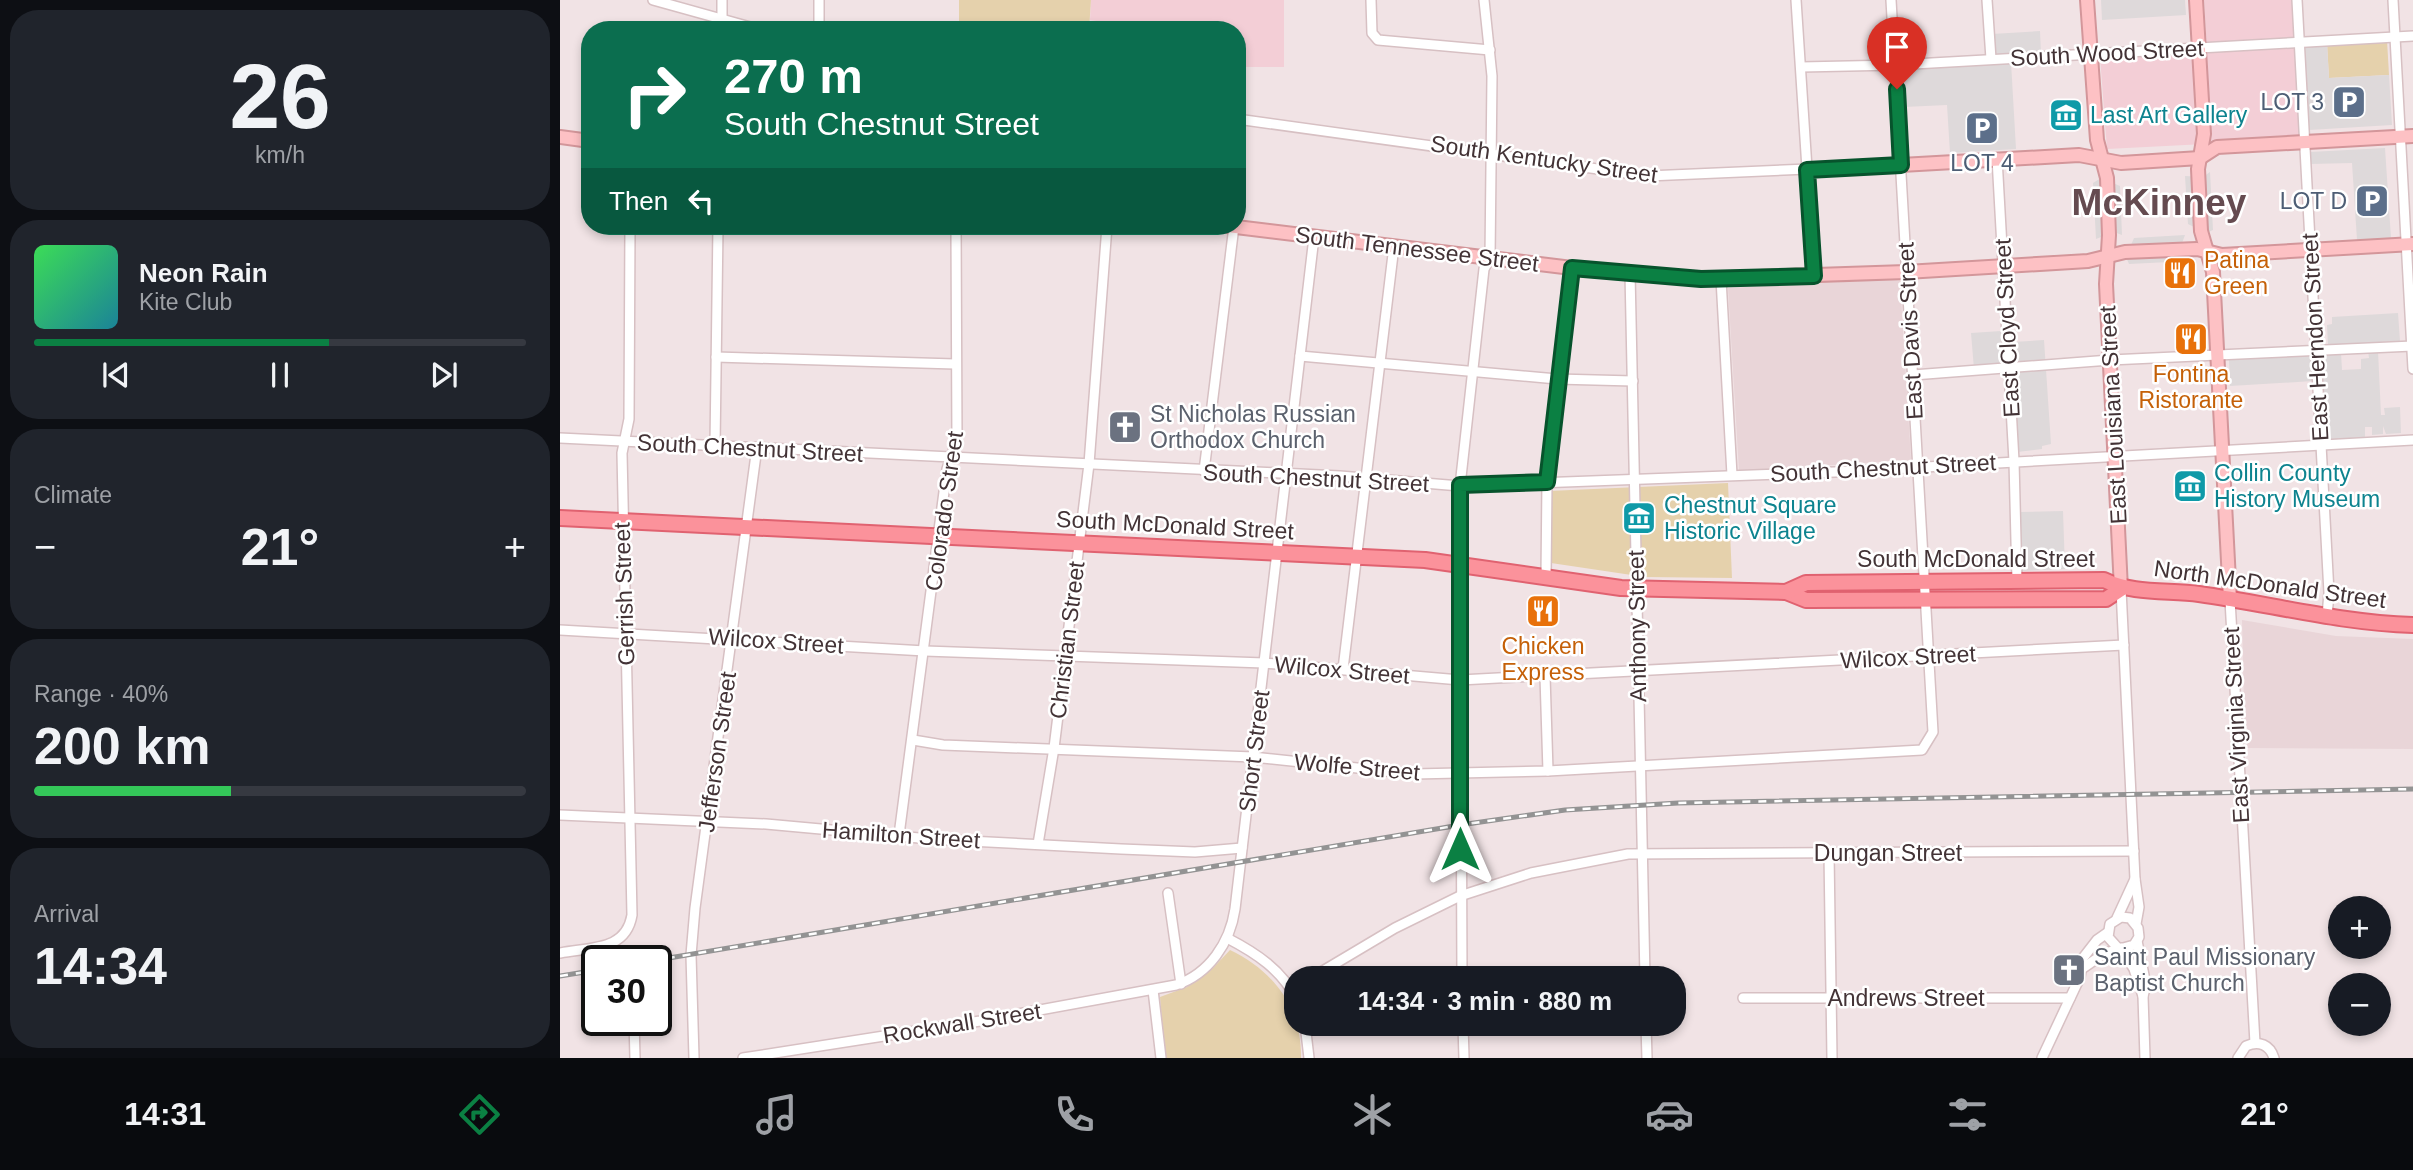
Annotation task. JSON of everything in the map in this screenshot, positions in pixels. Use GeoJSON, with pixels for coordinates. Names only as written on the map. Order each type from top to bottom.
{"type":"FeatureCollection","features":[{"type":"Feature","properties":{"kind":"main road","name":"South McDonald Street"},"geometry":{"type":"LineString","coordinates":[[560,518],[1356,557],[1459,564],[1636,589],[1786,592],[1805,600],[2106,599],[2121,589],[2104,580],[1806,583],[1786,592]]}},
{"type":"Feature","properties":{"kind":"main road","name":"North McDonald Street"},"geometry":{"type":"LineString","coordinates":[[2121,589],[2171,591],[2327,616],[2413,625]]}},
{"type":"Feature","properties":{"kind":"street"},"geometry":{"type":"LineString","coordinates":[[653,0],[729,21]]}},
{"type":"Feature","properties":{"kind":"street"},"geometry":{"type":"LineString","coordinates":[[722,0],[722,19]]}},
{"type":"Feature","properties":{"kind":"street"},"geometry":{"type":"LineString","coordinates":[[819,0],[819,21]]}},
{"type":"Feature","properties":{"kind":"street"},"geometry":{"type":"LineString","coordinates":[[1371,0],[1372,33],[1378,40],[1490,50]]}},
{"type":"Feature","properties":{"kind":"street"},"geometry":{"type":"LineString","coordinates":[[1462,966],[1460,485],[1484,269],[1490,258],[1490,50],[1484,0]]}},
{"type":"Feature","properties":{"kind":"street","name":"East Davis Street"},"geometry":{"type":"LineString","coordinates":[[1891,0],[1927,599],[1933,732],[1926,747]]}},
{"type":"Feature","properties":{"kind":"street"},"geometry":{"type":"LineString","coordinates":[[1987,0],[1991,60]]}},
{"type":"Feature","properties":{"kind":"street","name":"East Louisiana Street"},"geometry":{"type":"LineString","coordinates":[[2087,0],[2097,140],[2107,178],[2110,360],[2135,879],[2139,907],[2136,924]]}},
{"type":"Feature","properties":{"kind":"street","name":"East Virginia Street"},"geometry":{"type":"LineString","coordinates":[[2196,0],[2204,134],[2200,158],[2201,231],[2213,272],[2255,1043]]}},
{"type":"Feature","properties":{"kind":"street","name":"East Herndon Street"},"geometry":{"type":"LineString","coordinates":[[2297,0],[2321,446],[2327,616]]}},
{"type":"Feature","properties":{"kind":"street"},"geometry":{"type":"LineString","coordinates":[[2393,0],[2407,137],[2413,369]]}},
{"type":"Feature","properties":{"kind":"street"},"geometry":{"type":"LineString","coordinates":[[1796,1],[1814,276]]}},
{"type":"Feature","properties":{"kind":"street","name":"South Wood Street"},"geometry":{"type":"LineString","coordinates":[[1801,66],[1896,65],[2092,55],[2300,40],[2413,36]]}},
{"type":"Feature","properties":{"kind":"street","name":"South Kentucky Street"},"geometry":{"type":"LineString","coordinates":[[1246,120],[1491,152],[1647,176],[2079,155],[2121,163],[2200,158],[2217,147],[2407,137]]}},
{"type":"Feature","properties":{"kind":"street"},"geometry":{"type":"LineString","coordinates":[[560,137],[581,140]]}},
{"type":"Feature","properties":{"kind":"street","name":"East Cloyd Street"},"geometry":{"type":"LineString","coordinates":[[1997,159],[2014,461],[2017,581]]}},
{"type":"Feature","properties":{"kind":"street","name":"South Tennessee Street"},"geometry":{"type":"LineString","coordinates":[[1246,228],[1572,268],[1721,279],[1906,272],[2097,260],[2108,255],[2186,249],[2222,255],[2410,245]]}},
{"type":"Feature","properties":{"kind":"street","name":"Gerrish Street"},"geometry":{"type":"LineString","coordinates":[[560,953],[602,946],[624,938],[630,930],[632,915],[622,520],[624,442],[629,407],[630,235]]}},
{"type":"Feature","properties":{"kind":"street"},"geometry":{"type":"LineString","coordinates":[[715,446],[718,235]]}},
{"type":"Feature","properties":{"kind":"street","name":"Colorado Street"},"geometry":{"type":"LineString","coordinates":[[900,835],[938,537],[951,457],[957,440],[956,235]]}},
{"type":"Feature","properties":{"kind":"street","name":"Christian Street"},"geometry":{"type":"LineString","coordinates":[[1038,845],[1054,748],[1090,464],[1106,235]]}},
{"type":"Feature","properties":{"kind":"street"},"geometry":{"type":"LineString","coordinates":[[1204,471],[1233,235]]}},
{"type":"Feature","properties":{"kind":"street","name":"Short Street"},"geometry":{"type":"LineString","coordinates":[[1242,848],[1314,237]]}},
{"type":"Feature","properties":{"kind":"street"},"geometry":{"type":"LineString","coordinates":[[1343,669],[1394,246]]}},
{"type":"Feature","properties":{"kind":"street"},"geometry":{"type":"LineString","coordinates":[[1546,577],[1547,482],[1572,268]]}},
{"type":"Feature","properties":{"kind":"street","name":"Anthony Street"},"geometry":{"type":"LineString","coordinates":[[1630,273],[1645,966]]}},
{"type":"Feature","properties":{"kind":"street"},"geometry":{"type":"LineString","coordinates":[[1721,279],[1732,475]]}},
{"type":"Feature","properties":{"kind":"street"},"geometry":{"type":"LineString","coordinates":[[1913,375],[2110,360],[2412,346]]}},
{"type":"Feature","properties":{"kind":"street"},"geometry":{"type":"LineString","coordinates":[[1300,356],[1558,379],[1633,381]]}},
{"type":"Feature","properties":{"kind":"street"},"geometry":{"type":"LineString","coordinates":[[716,357],[955,364]]}},
{"type":"Feature","properties":{"kind":"street","name":"South Chestnut Street"},"geometry":{"type":"LineString","coordinates":[[560,438],[1460,485],[1918,467],[2413,440]]}},
{"type":"Feature","properties":{"kind":"street","name":"Jefferson Street"},"geometry":{"type":"LineString","coordinates":[[694,1058],[691,955],[757,447]]}},
{"type":"Feature","properties":{"kind":"street","name":"Wilcox Street"},"geometry":{"type":"LineString","coordinates":[[560,630],[925,651],[1264,663],[1460,680],[2124,645]]}},
{"type":"Feature","properties":{"kind":"street"},"geometry":{"type":"LineString","coordinates":[[1545,676],[1548,771]]}},
{"type":"Feature","properties":{"kind":"street","name":"Wolfe Street"},"geometry":{"type":"LineString","coordinates":[[913,740],[943,745],[1253,757],[1387,772],[1460,773],[1548,771],[1838,753],[1913,752],[1926,747]]}},
{"type":"Feature","properties":{"kind":"street","name":"Hamilton Street"},"geometry":{"type":"LineString","coordinates":[[560,815],[707,821],[1038,845],[1195,852],[1242,848]]}},
{"type":"Feature","properties":{"kind":"street","name":"Rockwall Street"},"geometry":{"type":"LineString","coordinates":[[743,1058],[788,1054],[1181,984],[1212,961],[1227,938],[1235,909],[1242,848]]}},
{"type":"Feature","properties":{"kind":"street","name":"Dungan Street"},"geometry":{"type":"LineString","coordinates":[[1331,966],[1395,928],[1460,896],[1531,873],[1642,854],[2134,851]]}},
{"type":"Feature","properties":{"kind":"street"},"geometry":{"type":"LineString","coordinates":[[1829,853],[1832,1058]]}},
{"type":"Feature","properties":{"kind":"street","name":"East Louisiana Street"},"geometry":{"type":"LineString","coordinates":[[2117,918],[2135,879]]}},
{"type":"Feature","properties":{"kind":"street"},"geometry":{"type":"LineString","coordinates":[[1168,893],[1181,984]]}},
{"type":"Feature","properties":{"kind":"street"},"geometry":{"type":"LineString","coordinates":[[2143,996],[2146,985],[2137,941],[2139,932],[2136,924],[2125,917],[2117,918],[2110,924],[2108,933],[2110,941],[2119,948],[2134,969],[2143,996],[2145,1058]]}},
{"type":"Feature","properties":{"kind":"street"},"geometry":{"type":"LineString","coordinates":[[2042,1058],[2083,968],[2083,958],[2096,940],[2108,933]]}},
{"type":"Feature","properties":{"kind":"street"},"geometry":{"type":"LineString","coordinates":[[1227,938],[1261,958],[1284,980]]}},
{"type":"Feature","properties":{"kind":"street"},"geometry":{"type":"LineString","coordinates":[[2083,968],[2137,941]]}},
{"type":"Feature","properties":{"kind":"street"},"geometry":{"type":"LineString","coordinates":[[1153,990],[1161,1058]]}},
{"type":"Feature","properties":{"kind":"street","name":"Andrews Street"},"geometry":{"type":"LineString","coordinates":[[1743,998],[2070,998]]}},
{"type":"Feature","properties":{"kind":"street"},"geometry":{"type":"LineString","coordinates":[[634,1036],[635,1058]]}},
{"type":"Feature","properties":{"kind":"street"},"geometry":{"type":"LineString","coordinates":[[1306,1036],[1309,1058]]}},
{"type":"Feature","properties":{"kind":"street"},"geometry":{"type":"LineString","coordinates":[[1463,1036],[1464,1058]]}},
{"type":"Feature","properties":{"kind":"street"},"geometry":{"type":"LineString","coordinates":[[1646,1036],[1647,1058]]}},
{"type":"Feature","properties":{"kind":"street"},"geometry":{"type":"LineString","coordinates":[[2238,1058],[2246,1046],[2255,1043],[2269,1048],[2274,1058]]}},
{"type":"Feature","properties":{"kind":"shaded area"},"geometry":{"type":"Polygon","coordinates":[[[959,0],[1091,0],[1090,21],[959,21],[959,0]]]}},
{"type":"Feature","properties":{"kind":"shaded area"},"geometry":{"type":"Polygon","coordinates":[[[1091,0],[1284,0],[1284,67],[1246,67],[1246,21],[1090,20],[1091,0]]]}},
{"type":"Feature","properties":{"kind":"shaded area"},"geometry":{"type":"Polygon","coordinates":[[[2101,0],[2185,0],[2186,15],[2102,20],[2101,0]]]}},
{"type":"Feature","properties":{"kind":"shaded area"},"geometry":{"type":"Polygon","coordinates":[[[2204,0],[2294,0],[2301,139],[2107,149],[2100,57],[2207,50],[2204,0]]]}},
{"type":"Feature","properties":{"kind":"shaded area"},"geometry":{"type":"Polygon","coordinates":[[[2040,31],[2041,54],[1993,57],[1992,34],[2040,31]]]}},
{"type":"Feature","properties":{"kind":"shaded area"},"geometry":{"type":"Polygon","coordinates":[[[2387,40],[2389,75],[2329,78],[2327,43],[2387,40]]]}},
{"type":"Feature","properties":{"kind":"shaded area","name":"LOT 3"},"geometry":{"type":"Polygon","coordinates":[[[2327,43],[2329,78],[2389,75],[2392,125],[2309,130],[2305,44],[2327,43]]]}},
{"type":"Feature","properties":{"kind":"shaded area","name":"LOT 4"},"geometry":{"type":"Polygon","coordinates":[[[2011,62],[2016,149],[1950,153],[1947,105],[1904,107],[1902,68],[2011,62]]]}},
{"type":"Feature","properties":{"kind":"shaded area","name":"LOT D"},"geometry":{"type":"Polygon","coordinates":[[[2385,148],[2391,238],[2357,240],[2352,163],[2310,164],[2310,152],[2385,148]]]}},
{"type":"Feature","properties":{"kind":"shaded area"},"geometry":{"type":"Polygon","coordinates":[[[2210,172],[2213,230],[2206,233],[2188,224],[2185,176],[2203,177],[2210,172]]]}},
{"type":"Feature","properties":{"kind":"shaded area"},"geometry":{"type":"Polygon","coordinates":[[[2101,178],[2120,186],[2122,235],[2114,232],[2096,239],[2093,183],[2101,178]]]}},
{"type":"Feature","properties":{"kind":"shaded area"},"geometry":{"type":"Polygon","coordinates":[[[2185,235],[2182,243],[2189,261],[2129,264],[2126,257],[2134,238],[2185,235]]]}},
{"type":"Feature","properties":{"kind":"shaded area"},"geometry":{"type":"Polygon","coordinates":[[[1900,279],[1911,460],[1739,471],[1728,288],[1900,279]]]}},
{"type":"Feature","properties":{"kind":"shaded area"},"geometry":{"type":"Polygon","coordinates":[[[2398,313],[2400,341],[2328,345],[2327,325],[2332,324],[2332,317],[2398,313]]]}},
{"type":"Feature","properties":{"kind":"shaded area"},"geometry":{"type":"Polygon","coordinates":[[[2001,331],[2003,367],[1974,369],[1971,333],[2001,331]]]}},
{"type":"Feature","properties":{"kind":"shaded area"},"geometry":{"type":"Polygon","coordinates":[[[2044,340],[2051,444],[2042,446],[2042,449],[2017,452],[2011,350],[2013,342],[2044,340]]]}},
{"type":"Feature","properties":{"kind":"shaded area"},"geometry":{"type":"Polygon","coordinates":[[[2368,351],[2378,351],[2381,415],[2385,415],[2384,408],[2400,407],[2401,433],[2386,434],[2383,426],[2383,434],[2372,435],[2372,427],[2365,427],[2365,437],[2325,440],[2320,354],[2341,353],[2342,370],[2361,369],[2361,359],[2369,358],[2368,351]]]}},
{"type":"Feature","properties":{"kind":"shaded area"},"geometry":{"type":"Polygon","coordinates":[[[2312,355],[2313,381],[2230,386],[2229,359],[2312,355]]]}},
{"type":"Feature","properties":{"kind":"shaded area","name":"Chestnut Square Historic Village"},"geometry":{"type":"Polygon","coordinates":[[[1728,483],[1732,578],[1645,577],[1551,563],[1549,491],[1728,483]]]}},
{"type":"Feature","properties":{"kind":"shaded area"},"geometry":{"type":"Polygon","coordinates":[[[2063,511],[2065,569],[2022,571],[2020,512],[2063,511]]]}},
{"type":"Feature","properties":{"kind":"shaded area"},"geometry":{"type":"Polygon","coordinates":[[[2242,620],[2336,636],[2413,639],[2413,749],[2245,748],[2242,620]]]}},
{"type":"Feature","properties":{"kind":"shaded area"},"geometry":{"type":"Polygon","coordinates":[[[1230,950],[1272,980],[1284,996],[1284,1036],[1299,1036],[1301,1058],[1165,1058],[1160,997],[1187,987],[1213,968],[1230,950]]]}},
{"type":"Feature","properties":{"kind":"railway"},"geometry":{"type":"LineString","coordinates":[[672,957],[1460,825],[1565,810],[1678,803],[2413,789]]}},
{"type":"Feature","properties":{"kind":"railway"},"geometry":{"type":"LineString","coordinates":[[560,976],[581,973]]}},
{"type":"Feature","properties":{"kind":"place","name":"LOT 3"},"geometry":{"type":"Point","coordinates":[2349,102]}},
{"type":"Feature","properties":{"kind":"place","name":"Last Art Gallery"},"geometry":{"type":"Point","coordinates":[2066,115]}},
{"type":"Feature","properties":{"kind":"place","name":"LOT 4"},"geometry":{"type":"Point","coordinates":[1982,128]}},
{"type":"Feature","properties":{"kind":"place","name":"LOT D"},"geometry":{"type":"Point","coordinates":[2372,201]}},
{"type":"Feature","properties":{"kind":"place","name":"Patina Green"},"geometry":{"type":"Point","coordinates":[2180,273]}},
{"type":"Feature","properties":{"kind":"place","name":"Fontina Ristorante"},"geometry":{"type":"Point","coordinates":[2191,339]}},
{"type":"Feature","properties":{"kind":"place","name":"St Nicholas Russian Orthodox Church"},"geometry":{"type":"Point","coordinates":[1125,427]}},
{"type":"Feature","properties":{"kind":"place","name":"Collin County History Museum"},"geometry":{"type":"Point","coordinates":[2190,486]}},
{"type":"Feature","properties":{"kind":"place","name":"Chestnut Square Historic Village"},"geometry":{"type":"Point","coordinates":[1639,518]}},
{"type":"Feature","properties":{"kind":"place","name":"Chicken Express"},"geometry":{"type":"Point","coordinates":[1543,611]}},
{"type":"Feature","properties":{"kind":"place","name":"Saint Paul Missionary Baptist Church"},"geometry":{"type":"Point","coordinates":[2069,970]}},
{"type":"Feature","properties":{"kind":"district","name":"McKinney"},"geometry":{"type":"Point","coordinates":[2159,202]}},
{"type":"Feature","properties":{"kind":"route"},"geometry":{"type":"LineString","coordinates":[[1460,849],[1460,485],[1547,482],[1572,268],[1701,279],[1814,276],[1807,170],[1901,165],[1897,89]]}}]}
